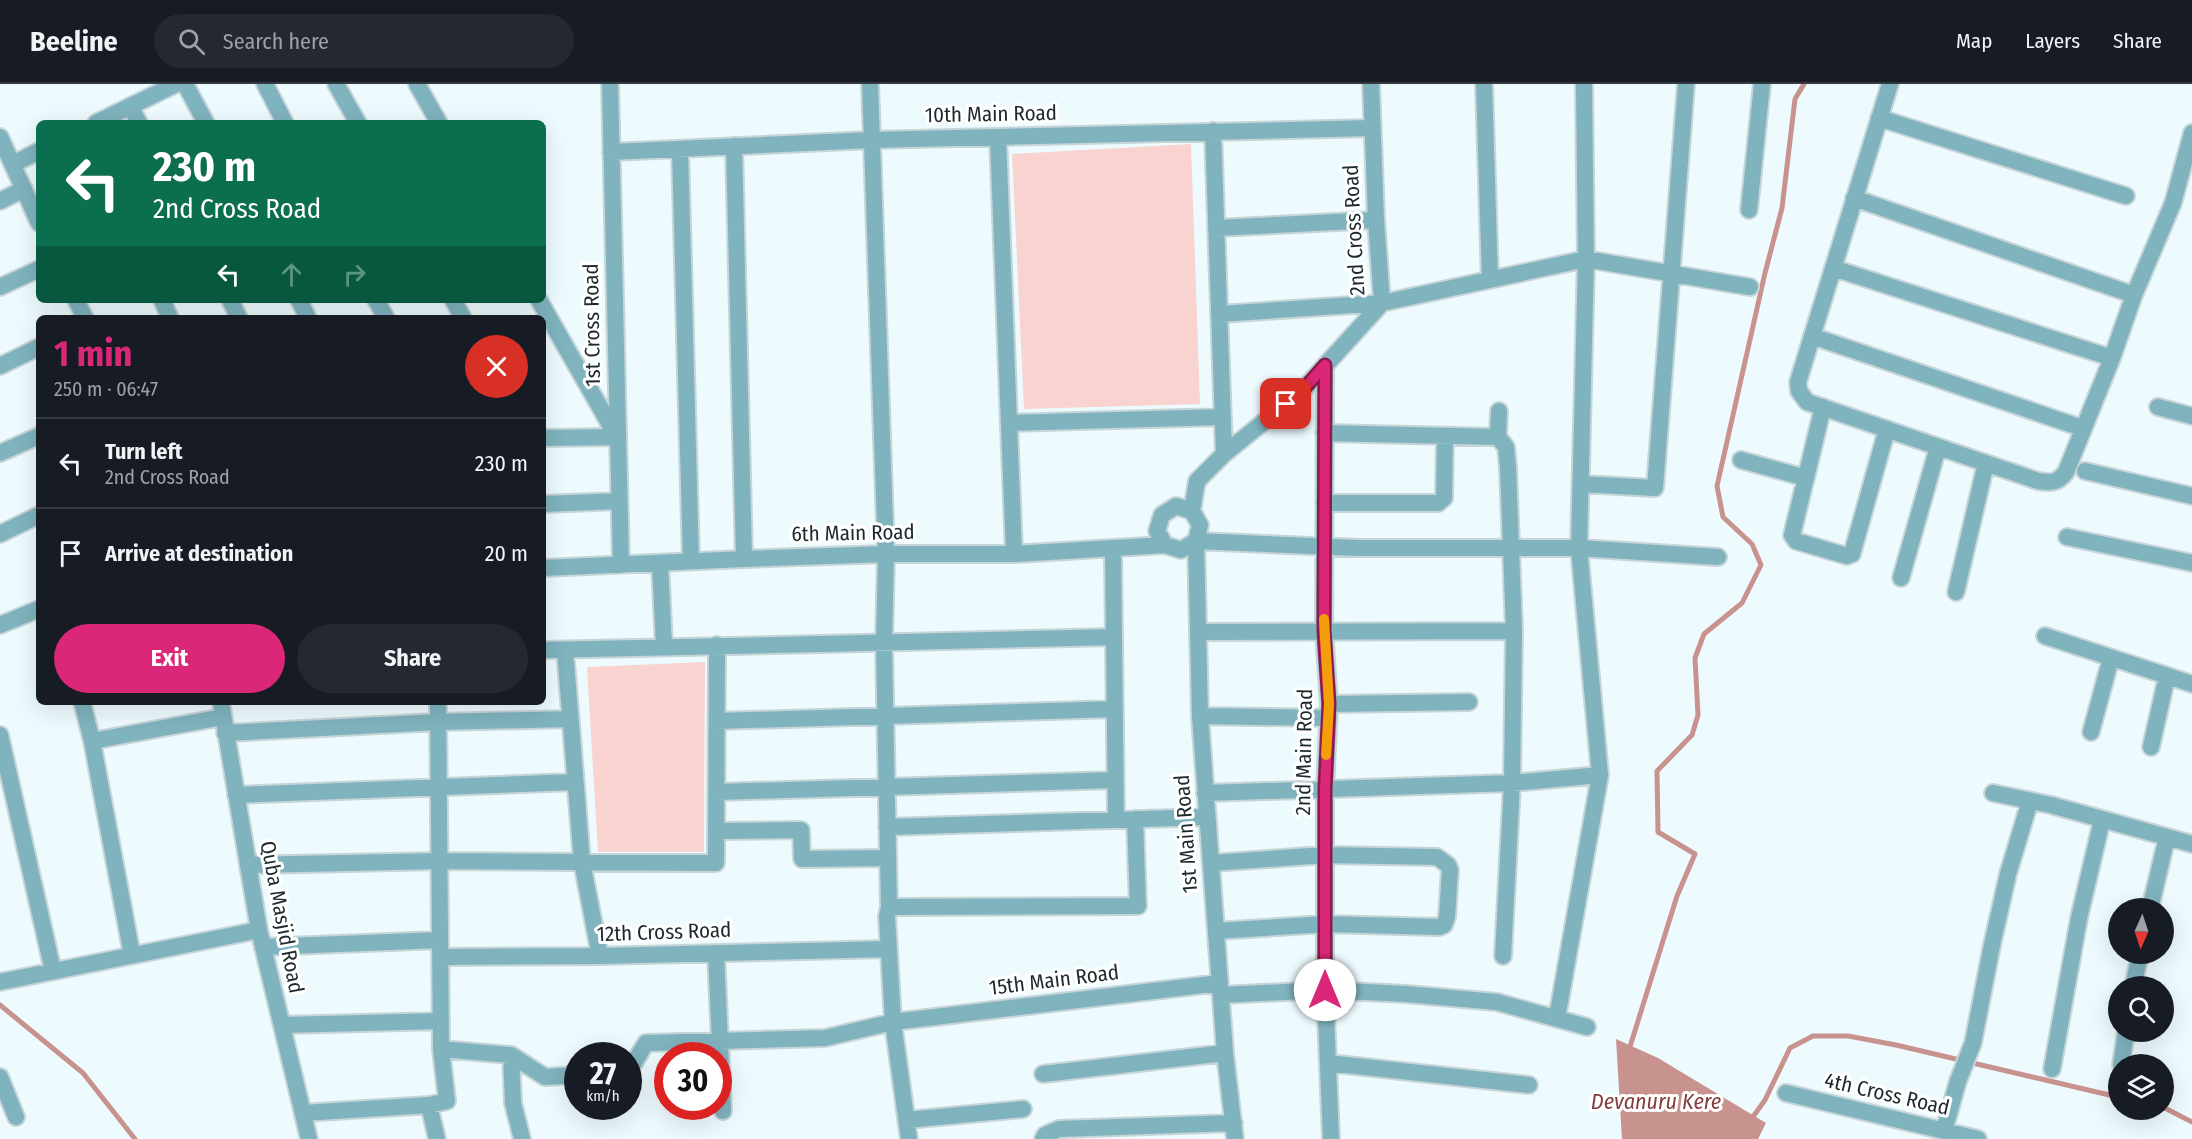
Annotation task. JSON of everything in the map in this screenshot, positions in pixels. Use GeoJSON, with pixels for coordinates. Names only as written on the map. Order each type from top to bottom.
{"type":"FeatureCollection","features":[{"type":"Feature","properties":{"kind":"street"},"geometry":{"type":"LineString","coordinates":[[102,120],[176,84]]}},
{"type":"Feature","properties":{"kind":"street"},"geometry":{"type":"LineString","coordinates":[[185,84],[204,120]]}},
{"type":"Feature","properties":{"kind":"street"},"geometry":{"type":"LineString","coordinates":[[264,84],[283,120]]}},
{"type":"Feature","properties":{"kind":"street"},"geometry":{"type":"LineString","coordinates":[[336,84],[356,120]]}},
{"type":"Feature","properties":{"kind":"street"},"geometry":{"type":"LineString","coordinates":[[417,84],[437,120]]}},
{"type":"Feature","properties":{"kind":"street","name":"1st Cross Road"},"geometry":{"type":"LineString","coordinates":[[610,84],[621,565]]}},
{"type":"Feature","properties":{"kind":"street"},"geometry":{"type":"LineString","coordinates":[[870,84],[886,554],[884,644],[889,907],[887,916],[893,1022],[909,1139]]}},
{"type":"Feature","properties":{"kind":"street","name":"2nd Cross Road"},"geometry":{"type":"LineString","coordinates":[[1192,511],[1197,481],[1224,454],[1302,391],[1382,303],[1376,220],[1371,84]]}},
{"type":"Feature","properties":{"kind":"street"},"geometry":{"type":"LineString","coordinates":[[1484,84],[1490,280]]}},
{"type":"Feature","properties":{"kind":"street"},"geometry":{"type":"LineString","coordinates":[[1557,1018],[1599,776],[1579,548],[1586,259],[1584,84]]}},
{"type":"Feature","properties":{"kind":"street"},"geometry":{"type":"LineString","coordinates":[[1581,484],[1655,489],[1686,84]]}},
{"type":"Feature","properties":{"kind":"street"},"geometry":{"type":"LineString","coordinates":[[1749,210],[1762,84]]}},
{"type":"Feature","properties":{"kind":"street"},"geometry":{"type":"LineString","coordinates":[[1890,84],[1798,382],[1798,391],[1807,402],[1986,464],[2050,483],[2060,479],[2066,472],[2112,358],[2134,295],[2173,203],[2192,133]]}},
{"type":"Feature","properties":{"kind":"street"},"geometry":{"type":"LineString","coordinates":[[130,106],[137,120]]}},
{"type":"Feature","properties":{"kind":"street"},"geometry":{"type":"LineString","coordinates":[[1879,118],[2126,196]]}},
{"type":"Feature","properties":{"kind":"street","name":"10th Main Road"},"geometry":{"type":"LineString","coordinates":[[611,152],[998,136],[1372,128]]}},
{"type":"Feature","properties":{"kind":"street"},"geometry":{"type":"LineString","coordinates":[[1213,131],[1224,454]]}},
{"type":"Feature","properties":{"kind":"street"},"geometry":{"type":"LineString","coordinates":[[998,136],[1014,554]]}},
{"type":"Feature","properties":{"kind":"street"},"geometry":{"type":"LineString","coordinates":[[0,137],[36,216]]}},
{"type":"Feature","properties":{"kind":"street"},"geometry":{"type":"LineString","coordinates":[[734,146],[744,559]]}},
{"type":"Feature","properties":{"kind":"street"},"geometry":{"type":"LineString","coordinates":[[680,149],[691,561]]}},
{"type":"Feature","properties":{"kind":"street"},"geometry":{"type":"LineString","coordinates":[[13,164],[36,152]]}},
{"type":"Feature","properties":{"kind":"street"},"geometry":{"type":"LineString","coordinates":[[0,201],[24,189]]}},
{"type":"Feature","properties":{"kind":"street"},"geometry":{"type":"LineString","coordinates":[[1854,198],[2134,295]]}},
{"type":"Feature","properties":{"kind":"street"},"geometry":{"type":"LineString","coordinates":[[1216,228],[1376,220]]}},
{"type":"Feature","properties":{"kind":"street"},"geometry":{"type":"LineString","coordinates":[[1220,314],[1382,303],[1586,259],[1750,288]]}},
{"type":"Feature","properties":{"kind":"street"},"geometry":{"type":"LineString","coordinates":[[1833,268],[2112,358]]}},
{"type":"Feature","properties":{"kind":"street"},"geometry":{"type":"LineString","coordinates":[[0,287],[36,270]]}},
{"type":"Feature","properties":{"kind":"street"},"geometry":{"type":"LineString","coordinates":[[541,303],[617,437],[546,438]]}},
{"type":"Feature","properties":{"kind":"street"},"geometry":{"type":"LineString","coordinates":[[1812,336],[2082,428]]}},
{"type":"Feature","properties":{"kind":"street"},"geometry":{"type":"LineString","coordinates":[[0,366],[36,348]]}},
{"type":"Feature","properties":{"kind":"street","name":"2nd Main Road"},"geometry":{"type":"LineString","coordinates":[[1325,365],[1324,631],[1328,711],[1325,789],[1325,990],[1331,1139]]}},
{"type":"Feature","properties":{"kind":"street"},"geometry":{"type":"LineString","coordinates":[[1823,407],[1792,535],[1796,541],[1847,556],[1852,554],[1887,429]]}},
{"type":"Feature","properties":{"kind":"street"},"geometry":{"type":"LineString","coordinates":[[2158,407],[2192,416]]}},
{"type":"Feature","properties":{"kind":"street"},"geometry":{"type":"LineString","coordinates":[[1498,411],[1498,437],[1506,447],[1508,457],[1514,631],[1512,783],[1503,956]]}},
{"type":"Feature","properties":{"kind":"street"},"geometry":{"type":"LineString","coordinates":[[1009,423],[1223,417]]}},
{"type":"Feature","properties":{"kind":"street"},"geometry":{"type":"LineString","coordinates":[[1324,433],[1498,437]]}},
{"type":"Feature","properties":{"kind":"street"},"geometry":{"type":"LineString","coordinates":[[1324,503],[1438,503],[1444,498],[1445,436]]}},
{"type":"Feature","properties":{"kind":"street"},"geometry":{"type":"LineString","coordinates":[[0,453],[36,437]]}},
{"type":"Feature","properties":{"kind":"street"},"geometry":{"type":"LineString","coordinates":[[1901,578],[1938,447]]}},
{"type":"Feature","properties":{"kind":"street"},"geometry":{"type":"LineString","coordinates":[[1741,460],[1806,478]]}},
{"type":"Feature","properties":{"kind":"street"},"geometry":{"type":"LineString","coordinates":[[1956,592],[1986,464]]}},
{"type":"Feature","properties":{"kind":"street"},"geometry":{"type":"LineString","coordinates":[[2085,471],[2192,496]]}},
{"type":"Feature","properties":{"kind":"street"},"geometry":{"type":"LineString","coordinates":[[546,504],[619,501]]}},
{"type":"Feature","properties":{"kind":"street"},"geometry":{"type":"LineString","coordinates":[[1196,542],[1200,525],[1192,511],[1176,506],[1162,515],[1157,531],[1164,546],[1181,550],[1196,542],[1324,547],[1579,548],[1718,557]]}},
{"type":"Feature","properties":{"kind":"street"},"geometry":{"type":"LineString","coordinates":[[0,534],[36,516]]}},
{"type":"Feature","properties":{"kind":"street"},"geometry":{"type":"LineString","coordinates":[[2067,537],[2192,563]]}},
{"type":"Feature","properties":{"kind":"street","name":"1st Main Road"},"geometry":{"type":"LineString","coordinates":[[1196,542],[1200,716],[1205,793],[1225,1053],[1235,1131]]}},
{"type":"Feature","properties":{"kind":"street","name":"6th Main Road"},"geometry":{"type":"LineString","coordinates":[[546,568],[886,554],[1014,554],[1164,546]]}},
{"type":"Feature","properties":{"kind":"street"},"geometry":{"type":"LineString","coordinates":[[1113,548],[1116,820]]}},
{"type":"Feature","properties":{"kind":"street"},"geometry":{"type":"LineString","coordinates":[[660,563],[664,647]]}},
{"type":"Feature","properties":{"kind":"street"},"geometry":{"type":"LineString","coordinates":[[0,625],[36,610]]}},
{"type":"Feature","properties":{"kind":"street"},"geometry":{"type":"LineString","coordinates":[[1199,632],[1514,631]]}},
{"type":"Feature","properties":{"kind":"street"},"geometry":{"type":"LineString","coordinates":[[2045,636],[2192,684]]}},
{"type":"Feature","properties":{"kind":"street"},"geometry":{"type":"LineString","coordinates":[[546,650],[1114,637]]}},
{"type":"Feature","properties":{"kind":"street"},"geometry":{"type":"LineString","coordinates":[[248,865],[440,861],[716,863],[717,645]]}},
{"type":"Feature","properties":{"kind":"street"},"geometry":{"type":"LineString","coordinates":[[565,650],[582,862],[600,957]]}},
{"type":"Feature","properties":{"kind":"street"},"geometry":{"type":"LineString","coordinates":[[2091,732],[2111,658]]}},
{"type":"Feature","properties":{"kind":"street"},"geometry":{"type":"LineString","coordinates":[[2151,747],[2167,676]]}},
{"type":"Feature","properties":{"kind":"street"},"geometry":{"type":"LineString","coordinates":[[1200,716],[1469,702]]}},
{"type":"Feature","properties":{"kind":"street"},"geometry":{"type":"LineString","coordinates":[[83,705],[92,741],[132,955]]}},
{"type":"Feature","properties":{"kind":"street"},"geometry":{"type":"LineString","coordinates":[[303,1113],[429,1105],[447,1101],[441,1050],[438,705]]}},
{"type":"Feature","properties":{"kind":"street"},"geometry":{"type":"LineString","coordinates":[[717,721],[1114,709]]}},
{"type":"Feature","properties":{"kind":"street"},"geometry":{"type":"LineString","coordinates":[[92,741],[223,717],[438,722],[570,719]]}},
{"type":"Feature","properties":{"kind":"street","name":"Quba Masjid Road"},"geometry":{"type":"LineString","coordinates":[[223,717],[259,930],[309,1139]]}},
{"type":"Feature","properties":{"kind":"street"},"geometry":{"type":"LineString","coordinates":[[0,735],[53,970]]}},
{"type":"Feature","properties":{"kind":"street"},"geometry":{"type":"LineString","coordinates":[[1205,793],[1512,783],[1599,776]]}},
{"type":"Feature","properties":{"kind":"street"},"geometry":{"type":"LineString","coordinates":[[717,792],[1115,780]]}},
{"type":"Feature","properties":{"kind":"street"},"geometry":{"type":"LineString","coordinates":[[236,795],[439,789],[574,782]]}},
{"type":"Feature","properties":{"kind":"street"},"geometry":{"type":"LineString","coordinates":[[1993,793],[2167,837],[2191,839]]}},
{"type":"Feature","properties":{"kind":"street"},"geometry":{"type":"LineString","coordinates":[[1944,1131],[1958,1081],[1973,1043],[2008,874],[2030,801]]}},
{"type":"Feature","properties":{"kind":"street"},"geometry":{"type":"LineString","coordinates":[[887,826],[1207,817]]}},
{"type":"Feature","properties":{"kind":"street"},"geometry":{"type":"LineString","coordinates":[[889,907],[1138,906],[1135,819]]}},
{"type":"Feature","properties":{"kind":"street"},"geometry":{"type":"LineString","coordinates":[[2052,1069],[2079,918],[2103,820]]}},
{"type":"Feature","properties":{"kind":"street"},"geometry":{"type":"LineString","coordinates":[[717,831],[801,830],[802,859],[887,858]]}},
{"type":"Feature","properties":{"kind":"street"},"geometry":{"type":"LineString","coordinates":[[2153,898],[2167,837]]}},
{"type":"Feature","properties":{"kind":"street"},"geometry":{"type":"LineString","coordinates":[[1210,863],[1325,855],[1437,857],[1444,861],[1450,870],[1447,917],[1444,925],[1439,927],[1325,924],[1216,931]]}},
{"type":"Feature","properties":{"kind":"street"},"geometry":{"type":"LineString","coordinates":[[0,982],[259,930]]}},
{"type":"Feature","properties":{"kind":"street","name":"12th Cross Road"},"geometry":{"type":"LineString","coordinates":[[263,947],[440,948],[600,957],[889,949]]}},
{"type":"Feature","properties":{"kind":"street"},"geometry":{"type":"LineString","coordinates":[[716,953],[720,1041]]}},
{"type":"Feature","properties":{"kind":"street","name":"15th Main Road"},"geometry":{"type":"LineString","coordinates":[[642,1050],[646,1043],[825,1038],[893,1022],[1221,989],[1325,990],[1497,1002],[1587,1027]]}},
{"type":"Feature","properties":{"kind":"street"},"geometry":{"type":"LineString","coordinates":[[282,1025],[441,1021]]}},
{"type":"Feature","properties":{"kind":"street"},"geometry":{"type":"LineString","coordinates":[[441,1050],[511,1055],[545,1077],[564,1076]]}},
{"type":"Feature","properties":{"kind":"street"},"geometry":{"type":"LineString","coordinates":[[1043,1074],[1225,1053]]}},
{"type":"Feature","properties":{"kind":"street"},"geometry":{"type":"LineString","coordinates":[[511,1055],[513,1103],[522,1139]]}},
{"type":"Feature","properties":{"kind":"street"},"geometry":{"type":"LineString","coordinates":[[1328,1063],[1529,1084]]}},
{"type":"Feature","properties":{"kind":"street"},"geometry":{"type":"LineString","coordinates":[[0,1077],[16,1117]]}},
{"type":"Feature","properties":{"kind":"street","name":"4th Cross Road"},"geometry":{"type":"LineString","coordinates":[[1786,1093],[1978,1139]]}},
{"type":"Feature","properties":{"kind":"street"},"geometry":{"type":"LineString","coordinates":[[429,1105],[437,1139]]}},
{"type":"Feature","properties":{"kind":"street"},"geometry":{"type":"LineString","coordinates":[[907,1120],[1023,1109]]}},
{"type":"Feature","properties":{"kind":"street"},"geometry":{"type":"LineString","coordinates":[[1043,1139],[1045,1135],[1059,1129],[1235,1131]]}},
{"type":"Feature","properties":{"kind":"shaded area"},"geometry":{"type":"Polygon","coordinates":[[[1191,144],[1200,404],[1024,409],[1012,154],[1191,144]]]}},
{"type":"Feature","properties":{"kind":"shaded area"},"geometry":{"type":"Polygon","coordinates":[[[705,662],[704,852],[598,852],[587,667],[705,662]]]}},
{"type":"Feature","properties":{"kind":"water","name":"Devanuru Kere"},"geometry":{"type":"Polygon","coordinates":[[[1616,1039],[1658,1058],[1766,1123],[1758,1139],[1622,1139],[1616,1039]]]}},
{"type":"Feature","properties":{"kind":"waterway"},"geometry":{"type":"LineString","coordinates":[[1628,1053],[1677,896],[1695,854],[1658,832],[1657,771],[1692,735],[1698,715],[1695,658],[1704,634],[1742,603],[1761,565],[1752,544],[1723,517],[1717,486],[1782,208],[1795,99],[1804,84]]}},
{"type":"Feature","properties":{"kind":"waterway"},"geometry":{"type":"LineString","coordinates":[[0,1005],[83,1073],[135,1139]]}},
{"type":"Feature","properties":{"kind":"waterway"},"geometry":{"type":"LineString","coordinates":[[1750,1121],[1765,1100],[1790,1048],[1813,1036],[1848,1036],[1896,1045],[2108,1095]]}},
{"type":"Feature","properties":{"kind":"waterway"},"geometry":{"type":"LineString","coordinates":[[2174,1113],[2192,1122]]}},
{"type":"Feature","properties":{"kind":"slow traffic"},"geometry":{"type":"LineString","coordinates":[[1324,619],[1329,704],[1326,755]]}},
{"type":"Feature","properties":{"kind":"route"},"geometry":{"type":"LineString","coordinates":[[1286,404],[1302,391],[1325,365],[1324,631],[1329,704],[1325,789],[1325,990]]}}]}
